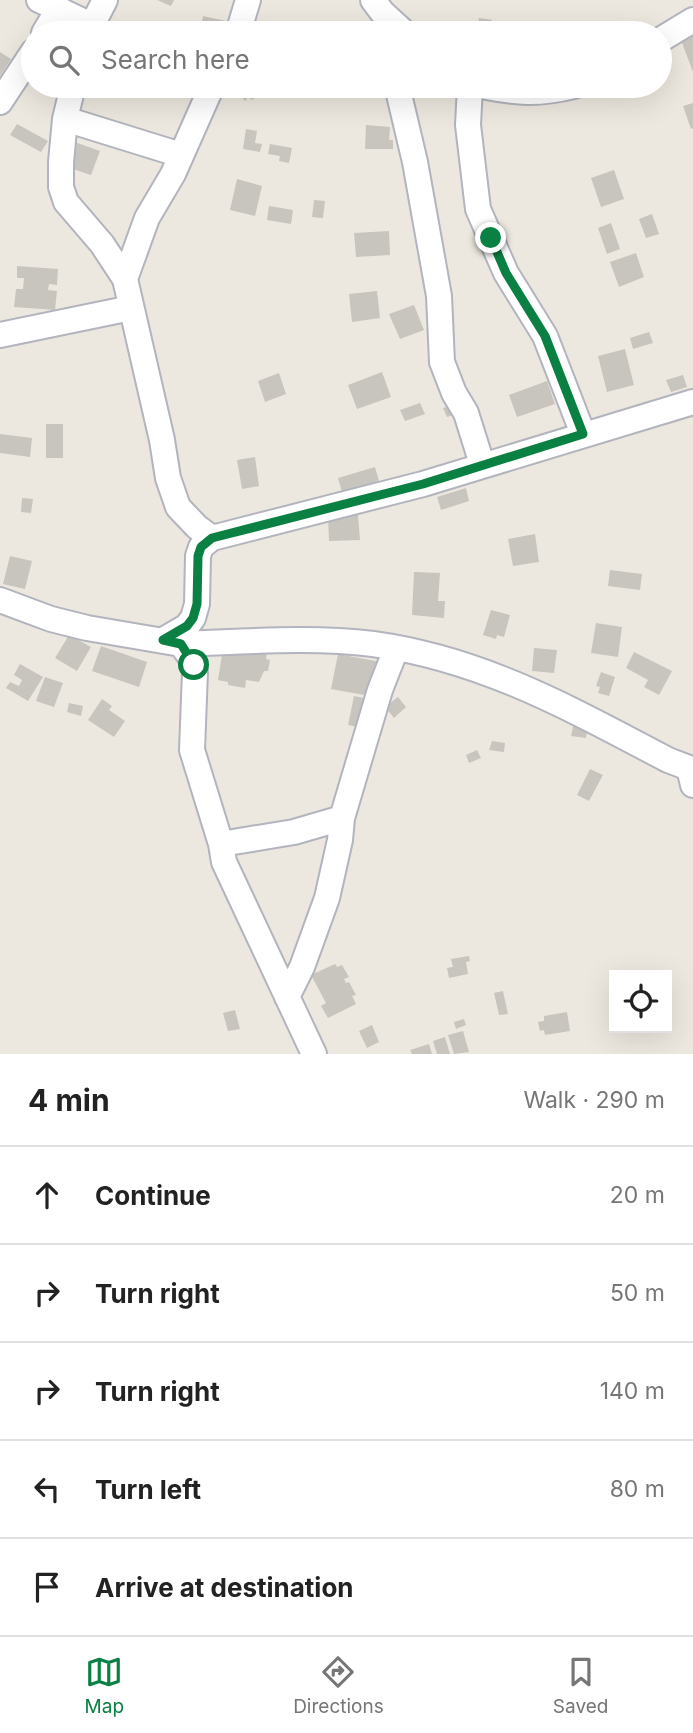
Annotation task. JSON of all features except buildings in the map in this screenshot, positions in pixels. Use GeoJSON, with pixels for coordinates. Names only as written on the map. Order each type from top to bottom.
{"type":"FeatureCollection","features":[{"type":"Feature","properties":{"kind":"street"},"geometry":{"type":"LineString","coordinates":[[93,21],[105,0]]}},
{"type":"Feature","properties":{"kind":"street"},"geometry":{"type":"LineString","coordinates":[[242,21],[248,0]]}},
{"type":"Feature","properties":{"kind":"street"},"geometry":{"type":"LineString","coordinates":[[49,4],[76,21]]}},
{"type":"Feature","properties":{"kind":"street"},"geometry":{"type":"LineString","coordinates":[[672,33],[693,20]]}},
{"type":"Feature","properties":{"kind":"street"},"geometry":{"type":"LineString","coordinates":[[0,102],[21,70]]}},
{"type":"Feature","properties":{"kind":"street"},"geometry":{"type":"LineString","coordinates":[[70,98],[65,119],[61,187],[66,202],[102,244],[125,279],[162,440],[168,478],[178,507],[212,538]]}},
{"type":"Feature","properties":{"kind":"street"},"geometry":{"type":"LineString","coordinates":[[125,279],[147,218],[181,155],[207,98]]}},
{"type":"Feature","properties":{"kind":"street"},"geometry":{"type":"LineString","coordinates":[[400,98],[415,162],[439,296],[442,362],[454,393],[466,413],[482,464]]}},
{"type":"Feature","properties":{"kind":"street"},"geometry":{"type":"LineString","coordinates":[[469,98],[468,125],[478,209],[506,273],[545,336],[583,434]]}},
{"type":"Feature","properties":{"kind":"street"},"geometry":{"type":"LineString","coordinates":[[65,119],[181,155]]}},
{"type":"Feature","properties":{"kind":"street"},"geometry":{"type":"LineString","coordinates":[[0,335],[131,308]]}},
{"type":"Feature","properties":{"kind":"street"},"geometry":{"type":"LineString","coordinates":[[172,642],[193,618],[198,593],[198,556],[201,547],[212,538],[423,484],[693,402]]}},
{"type":"Feature","properties":{"kind":"street"},"geometry":{"type":"LineString","coordinates":[[0,600],[51,619],[87,628],[172,642],[303,640],[373,644],[452,661],[543,695],[692,770]]}},
{"type":"Feature","properties":{"kind":"street"},"geometry":{"type":"LineString","coordinates":[[172,642],[191,658],[195,673],[192,750],[224,862],[314,1054]]}},
{"type":"Feature","properties":{"kind":"street"},"geometry":{"type":"LineString","coordinates":[[287,997],[302,967],[327,898],[342,818],[380,691],[396,649]]}},
{"type":"Feature","properties":{"kind":"street"},"geometry":{"type":"LineString","coordinates":[[221,844],[293,832],[342,818]]}},
{"type":"Feature","properties":{"kind":"route"},"geometry":{"type":"LineString","coordinates":[[194,665],[181,644],[163,640],[187,626],[193,618],[200,570],[198,556],[201,547],[212,538],[423,484],[583,434],[545,336],[506,273],[491,238]]}}]}
